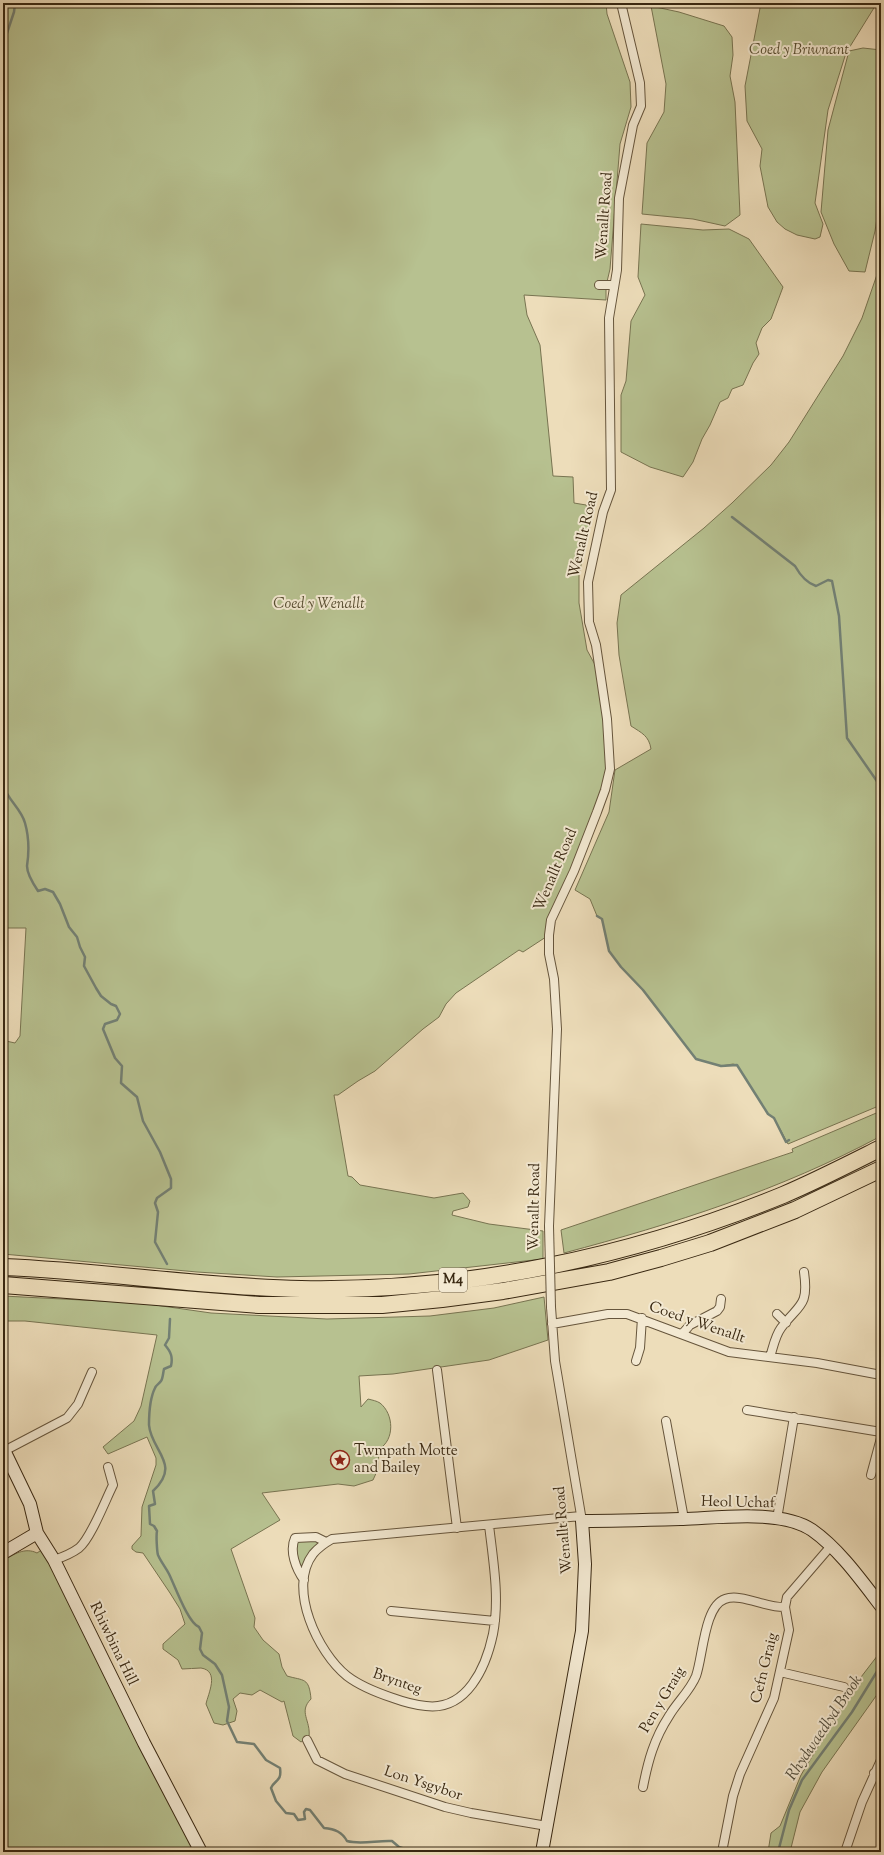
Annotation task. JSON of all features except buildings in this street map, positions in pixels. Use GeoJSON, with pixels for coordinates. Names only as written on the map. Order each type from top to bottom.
{"type":"FeatureCollection","features":[{"type":"Feature","properties":{"kind":"highway","name":"M4"},"geometry":{"type":"LineString","coordinates":[[3,1267],[258,1288],[304,1289],[401,1285],[478,1278],[567,1262],[701,1226],[784,1195],[881,1148]]}},
{"type":"Feature","properties":{"kind":"highway","name":"M4"},"geometry":{"type":"LineString","coordinates":[[3,1285],[259,1305],[382,1305],[480,1294],[609,1272],[710,1243],[795,1210],[881,1168]]}},
{"type":"Feature","properties":{"kind":"street","name":"Wenallt Road"},"geometry":{"type":"LineString","coordinates":[[542,1852],[582,1631],[585,1564],[582,1519],[556,1361],[550,1307],[549,1226],[557,1029],[554,979],[549,954],[549,934],[551,920],[574,871],[597,812],[605,790],[610,768],[607,719],[596,645],[589,622],[588,582],[603,512],[611,490],[609,318],[617,270],[619,198],[631,132],[641,106],[640,83],[621,3]]}},
{"type":"Feature","properties":{"kind":"street"},"geometry":{"type":"LineString","coordinates":[[599,285],[614,285]]}},
{"type":"Feature","properties":{"kind":"street"},"geometry":{"type":"LineString","coordinates":[[770,1357],[780,1328],[802,1304],[805,1296],[804,1272]]}},
{"type":"Feature","properties":{"kind":"street"},"geometry":{"type":"LineString","coordinates":[[682,1334],[690,1325],[717,1310],[720,1307],[721,1299]]}},
{"type":"Feature","properties":{"kind":"street","name":"Coed y Wenallt"},"geometry":{"type":"LineString","coordinates":[[552,1324],[619,1313],[642,1318],[729,1352],[817,1363],[881,1375]]}},
{"type":"Feature","properties":{"kind":"street"},"geometry":{"type":"LineString","coordinates":[[777,1314],[786,1323]]}},
{"type":"Feature","properties":{"kind":"street"},"geometry":{"type":"LineString","coordinates":[[636,1361],[640,1348],[642,1318]]}},
{"type":"Feature","properties":{"kind":"street"},"geometry":{"type":"LineString","coordinates":[[437,1370],[457,1528]]}},
{"type":"Feature","properties":{"kind":"street"},"geometry":{"type":"LineString","coordinates":[[4,1449],[67,1418],[78,1404],[92,1372]]}},
{"type":"Feature","properties":{"kind":"street"},"geometry":{"type":"LineString","coordinates":[[747,1410],[881,1432]]}},
{"type":"Feature","properties":{"kind":"street"},"geometry":{"type":"LineString","coordinates":[[777,1519],[794,1418]]}},
{"type":"Feature","properties":{"kind":"street"},"geometry":{"type":"LineString","coordinates":[[666,1421],[684,1519]]}},
{"type":"Feature","properties":{"kind":"street"},"geometry":{"type":"LineString","coordinates":[[871,1475],[881,1438]]}},
{"type":"Feature","properties":{"kind":"street","name":"Rhiwbina Hill"},"geometry":{"type":"LineString","coordinates":[[4,1449],[30,1504],[37,1534],[54,1560],[133,1722],[201,1852]]}},
{"type":"Feature","properties":{"kind":"street"},"geometry":{"type":"LineString","coordinates":[[54,1560],[66,1557],[80,1547],[90,1532],[113,1485],[108,1467]]}},
{"type":"Feature","properties":{"kind":"street","name":"Heol Uchaf"},"geometry":{"type":"LineString","coordinates":[[582,1519],[684,1519],[745,1516],[777,1519],[799,1524],[812,1530],[846,1562],[881,1606]]}},
{"type":"Feature","properties":{"kind":"street","name":"Brynteg"},"geometry":{"type":"LineString","coordinates":[[489,1525],[496,1596],[495,1621],[488,1653],[480,1673],[472,1687],[460,1697],[447,1704],[427,1707],[383,1695],[365,1687],[335,1665],[314,1635],[303,1590],[305,1570],[312,1555],[326,1542],[332,1539],[489,1525],[582,1519]]}},
{"type":"Feature","properties":{"kind":"street"},"geometry":{"type":"LineString","coordinates":[[3,1553],[37,1534]]}},
{"type":"Feature","properties":{"kind":"street","name":"Brynteg"},"geometry":{"type":"LineString","coordinates":[[304,1580],[297,1570],[292,1545],[295,1538],[316,1537],[326,1542]]}},
{"type":"Feature","properties":{"kind":"street"},"geometry":{"type":"LineString","coordinates":[[785,1606],[787,1597],[796,1585],[830,1547]]}},
{"type":"Feature","properties":{"kind":"street","name":"Pen y Graig"},"geometry":{"type":"LineString","coordinates":[[643,1787],[654,1742],[669,1715],[690,1688],[696,1676],[709,1620],[717,1603],[726,1598],[739,1598],[778,1607],[785,1606]]}},
{"type":"Feature","properties":{"kind":"street","name":"Cefn Graig"},"geometry":{"type":"LineString","coordinates":[[722,1852],[733,1796],[740,1774],[774,1698],[789,1630],[785,1606]]}},
{"type":"Feature","properties":{"kind":"street"},"geometry":{"type":"LineString","coordinates":[[391,1611],[495,1621]]}},
{"type":"Feature","properties":{"kind":"street"},"geometry":{"type":"LineString","coordinates":[[780,1672],[844,1687]]}},
{"type":"Feature","properties":{"kind":"street","name":"Lon Ysgybor"},"geometry":{"type":"LineString","coordinates":[[307,1740],[317,1760],[328,1767],[345,1774],[445,1807],[547,1826]]}},
{"type":"Feature","properties":{"kind":"street"},"geometry":{"type":"LineString","coordinates":[[845,1852],[877,1776],[881,1760]]}},
{"type":"Feature","properties":{"kind":"green space","name":"Coed y Wenallt"},"geometry":{"type":"Polygon","coordinates":[[[3,3],[606,3],[607,14],[630,82],[631,107],[620,144],[610,269],[606,286],[606,300],[524,295],[527,315],[540,345],[553,476],[573,477],[574,503],[586,505],[592,516],[579,574],[579,603],[587,650],[600,674],[610,769],[549,935],[523,952],[519,950],[456,993],[446,1004],[439,1017],[375,1071],[338,1095],[334,1095],[348,1176],[352,1177],[360,1185],[434,1198],[463,1193],[470,1201],[468,1207],[453,1211],[452,1215],[489,1224],[543,1231],[543,1259],[409,1274],[277,1277],[197,1272],[3,1254],[3,1054],[6,1041],[15,1043],[20,1036],[26,928],[3,928],[3,3]]]}},
{"type":"Feature","properties":{"kind":"green space","name":"Coed y Briwnant"},"geometry":{"type":"Polygon","coordinates":[[[761,3],[877,3],[846,53],[828,110],[815,203],[823,224],[820,237],[815,239],[797,235],[785,229],[777,222],[768,207],[760,166],[762,149],[747,121],[745,86],[761,3]]]}},
{"type":"Feature","properties":{"kind":"green space"},"geometry":{"type":"Polygon","coordinates":[[[651,6],[679,12],[724,26],[732,37],[733,55],[730,76],[735,102],[740,215],[725,226],[693,219],[642,214],[647,143],[664,112],[666,84],[651,6]]]}},
{"type":"Feature","properties":{"kind":"green space"},"geometry":{"type":"Polygon","coordinates":[[[863,48],[881,50],[881,192],[875,231],[865,272],[849,271],[834,244],[821,212],[828,130],[849,51],[863,48]]]}},
{"type":"Feature","properties":{"kind":"green space"},"geometry":{"type":"Polygon","coordinates":[[[641,224],[703,230],[729,229],[749,239],[783,287],[771,319],[762,328],[756,343],[759,354],[753,363],[743,385],[732,389],[728,398],[720,402],[702,439],[693,462],[683,477],[650,467],[621,452],[621,395],[626,381],[631,321],[645,295],[638,277],[641,224]]]}},
{"type":"Feature","properties":{"kind":"green space"},"geometry":{"type":"Polygon","coordinates":[[[881,263],[881,1105],[788,1144],[774,1118],[768,1114],[737,1065],[733,1064],[721,1066],[696,1059],[643,990],[621,967],[609,951],[602,919],[597,916],[590,899],[575,890],[609,812],[615,770],[651,749],[647,738],[631,726],[619,655],[617,623],[621,595],[704,528],[771,465],[789,442],[843,356],[862,318],[881,263]]]}},
{"type":"Feature","properties":{"kind":"green space"},"geometry":{"type":"Polygon","coordinates":[[[881,1111],[881,1136],[805,1173],[726,1204],[645,1230],[564,1253],[561,1230],[793,1152],[792,1149],[881,1111]]]}},
{"type":"Feature","properties":{"kind":"green space"},"geometry":{"type":"Polygon","coordinates":[[[3,1296],[141,1303],[211,1313],[327,1319],[430,1316],[494,1308],[544,1297],[548,1340],[489,1360],[393,1374],[359,1376],[361,1407],[368,1399],[380,1403],[388,1414],[391,1427],[388,1440],[379,1449],[378,1469],[373,1480],[354,1486],[338,1484],[262,1493],[280,1520],[231,1549],[255,1618],[254,1627],[263,1640],[279,1654],[282,1667],[287,1676],[305,1681],[309,1687],[311,1699],[305,1708],[305,1712],[309,1737],[301,1742],[293,1736],[284,1701],[282,1702],[260,1690],[252,1695],[240,1693],[233,1699],[237,1711],[235,1721],[223,1725],[214,1723],[206,1704],[211,1683],[210,1673],[201,1668],[182,1669],[178,1660],[163,1649],[163,1644],[185,1624],[180,1609],[143,1553],[136,1552],[132,1549],[132,1546],[141,1536],[142,1507],[156,1465],[156,1458],[147,1437],[108,1454],[103,1447],[134,1421],[141,1406],[157,1335],[25,1321],[3,1321],[3,1296]]]}},
{"type":"Feature","properties":{"kind":"green space"},"geometry":{"type":"Polygon","coordinates":[[[296,1538],[326,1542],[305,1571],[297,1570],[296,1538]]]}},
{"type":"Feature","properties":{"kind":"green space"},"geometry":{"type":"Polygon","coordinates":[[[46,1547],[201,1852],[3,1852],[3,1561],[20,1552],[33,1551],[37,1553],[46,1547]]]}},
{"type":"Feature","properties":{"kind":"green space"},"geometry":{"type":"Polygon","coordinates":[[[881,1651],[881,1689],[822,1772],[800,1812],[790,1852],[768,1852],[771,1833],[780,1826],[801,1775],[848,1694],[881,1651]]]}},
{"type":"Feature","properties":{"kind":"waterway"},"geometry":{"type":"LineString","coordinates":[[3,45],[14,12],[15,3]]}},
{"type":"Feature","properties":{"kind":"waterway"},"geometry":{"type":"LineString","coordinates":[[3,65],[5,79],[3,82]]}},
{"type":"Feature","properties":{"kind":"waterway"},"geometry":{"type":"LineString","coordinates":[[732,517],[795,566],[801,575],[810,583],[816,586],[828,580],[832,581],[839,616],[847,738],[881,787]]}},
{"type":"Feature","properties":{"kind":"waterway"},"geometry":{"type":"LineString","coordinates":[[3,784],[5,790],[25,823],[28,845],[27,869],[31,879],[38,891],[45,889],[53,892],[60,904],[69,927],[77,937],[85,957],[84,966],[96,988],[101,996],[116,1006],[120,1014],[117,1020],[105,1024],[103,1029],[115,1058],[122,1066],[121,1083],[137,1097],[143,1121],[160,1152],[171,1179],[171,1188],[157,1198],[155,1203],[158,1212],[155,1242],[167,1264]]}},
{"type":"Feature","properties":{"kind":"waterway"},"geometry":{"type":"LineString","coordinates":[[597,916],[602,919],[609,951],[621,967],[643,990],[696,1059],[721,1066],[737,1065],[768,1114],[774,1118],[786,1142],[789,1140]]}},
{"type":"Feature","properties":{"kind":"waterway"},"geometry":{"type":"LineString","coordinates":[[170,1319],[169,1338],[165,1345],[171,1355],[171,1366],[164,1369],[162,1380],[155,1387],[150,1411],[149,1425],[151,1434],[165,1465],[165,1473],[153,1491],[155,1504],[149,1506],[150,1524],[154,1526],[157,1531],[159,1558],[169,1574],[186,1612],[199,1627],[202,1633],[200,1649],[203,1655],[215,1664],[222,1675],[229,1707],[227,1721],[237,1742],[254,1744],[266,1760],[280,1768],[280,1776],[271,1788],[276,1801],[286,1813],[294,1814],[298,1820],[305,1819],[304,1812],[306,1809],[310,1810],[324,1828],[332,1829],[338,1832],[343,1835],[347,1841],[358,1843],[392,1841],[399,1847],[414,1852]]}},
{"type":"Feature","properties":{"kind":"waterway","name":"Rhydwaedlyd Brook"},"geometry":{"type":"LineString","coordinates":[[778,1852],[789,1810],[802,1780],[852,1712],[881,1665]]}},
{"type":"Feature","properties":{"kind":"place","name":"Twmpath Motte and Bailey"},"geometry":{"type":"Point","coordinates":[340,1460]}}]}
